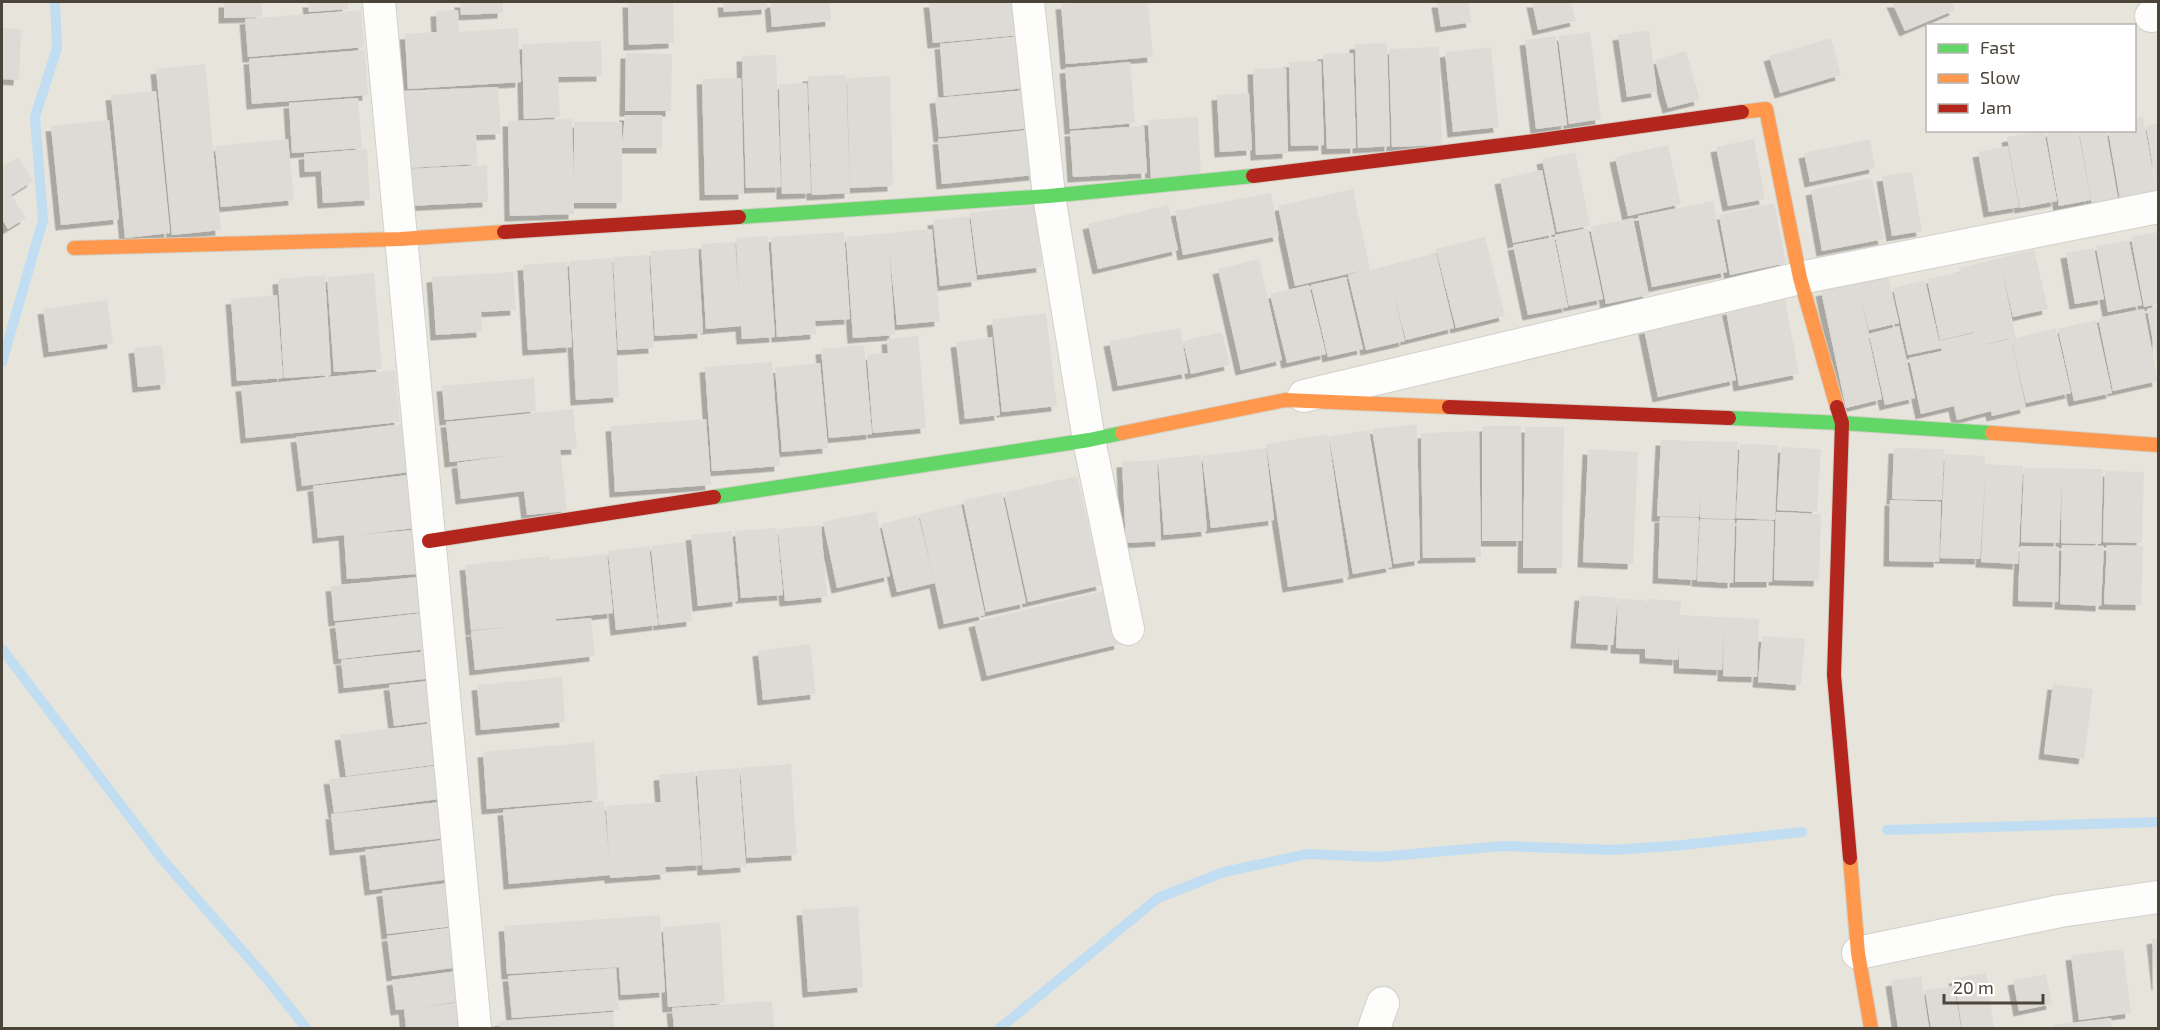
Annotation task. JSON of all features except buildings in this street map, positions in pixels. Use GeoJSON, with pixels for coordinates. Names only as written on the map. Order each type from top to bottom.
{"type":"FeatureCollection","features":[{"type":"Feature","properties":{"kind":"street"},"geometry":{"type":"LineString","coordinates":[[379,2],[475,1029]]}},
{"type":"Feature","properties":{"kind":"street"},"geometry":{"type":"LineString","coordinates":[[1028,2],[1049,196],[1089,440],[1128,629]]}},
{"type":"Feature","properties":{"kind":"street"},"geometry":{"type":"LineString","coordinates":[[74,248],[401,239],[1049,196],[1323,167],[1766,109],[1800,278],[1842,423],[1834,675],[1858,953],[1871,1029]]}},
{"type":"Feature","properties":{"kind":"street"},"geometry":{"type":"LineString","coordinates":[[429,541],[1089,440],[1285,400],[1800,278],[2158,207]]}},
{"type":"Feature","properties":{"kind":"street"},"geometry":{"type":"LineString","coordinates":[[1285,400],[1842,423],[2158,445]]}},
{"type":"Feature","properties":{"kind":"street"},"geometry":{"type":"LineString","coordinates":[[1858,953],[2060,911],[2158,897]]}},
{"type":"Feature","properties":{"kind":"shaded area"},"geometry":{"type":"Polygon","coordinates":[[[2,2],[2158,2],[2158,1028],[2,1028],[2,2]]]}},
{"type":"Feature","properties":{"kind":"waterway"},"geometry":{"type":"LineString","coordinates":[[2,362],[43,220],[35,117],[57,48],[55,2]]}},
{"type":"Feature","properties":{"kind":"waterway"},"geometry":{"type":"LineString","coordinates":[[2,649],[162,859],[267,979],[306,1028]]}},
{"type":"Feature","properties":{"kind":"waterway"},"geometry":{"type":"LineString","coordinates":[[1887,830],[2158,822]]}},
{"type":"Feature","properties":{"kind":"waterway"},"geometry":{"type":"LineString","coordinates":[[1000,1028],[1158,898],[1224,872],[1307,854],[1378,857],[1503,846],[1614,850],[1802,832]]}},
{"type":"Feature","properties":{"kind":"traffic: fast"},"geometry":{"type":"LineString","coordinates":[[739,217],[1049,196],[1253,176]]}},
{"type":"Feature","properties":{"kind":"traffic: fast"},"geometry":{"type":"LineString","coordinates":[[1729,418],[1992,433]]}},
{"type":"Feature","properties":{"kind":"traffic: fast"},"geometry":{"type":"LineString","coordinates":[[714,497],[1089,440],[1122,433]]}},
{"type":"Feature","properties":{"kind":"traffic: slow"},"geometry":{"type":"LineString","coordinates":[[1742,112],[1766,109],[1800,278],[1837,407]]}},
{"type":"Feature","properties":{"kind":"traffic: slow"},"geometry":{"type":"LineString","coordinates":[[74,248],[401,239],[504,232]]}},
{"type":"Feature","properties":{"kind":"traffic: slow"},"geometry":{"type":"LineString","coordinates":[[1122,433],[1285,400],[1449,407]]}},
{"type":"Feature","properties":{"kind":"traffic: slow"},"geometry":{"type":"LineString","coordinates":[[1992,433],[2158,445]]}},
{"type":"Feature","properties":{"kind":"traffic: slow"},"geometry":{"type":"LineString","coordinates":[[1850,858],[1858,953],[1871,1028]]}},
{"type":"Feature","properties":{"kind":"traffic: jam"},"geometry":{"type":"LineString","coordinates":[[1253,176],[1527,142],[1742,112]]}},
{"type":"Feature","properties":{"kind":"traffic: jam"},"geometry":{"type":"LineString","coordinates":[[504,232],[739,217]]}},
{"type":"Feature","properties":{"kind":"traffic: jam"},"geometry":{"type":"LineString","coordinates":[[1449,407],[1729,418]]}},
{"type":"Feature","properties":{"kind":"traffic: jam"},"geometry":{"type":"LineString","coordinates":[[1837,407],[1842,423],[1834,675],[1850,858]]}},
{"type":"Feature","properties":{"kind":"traffic: jam"},"geometry":{"type":"LineString","coordinates":[[429,541],[714,497]]}}]}
